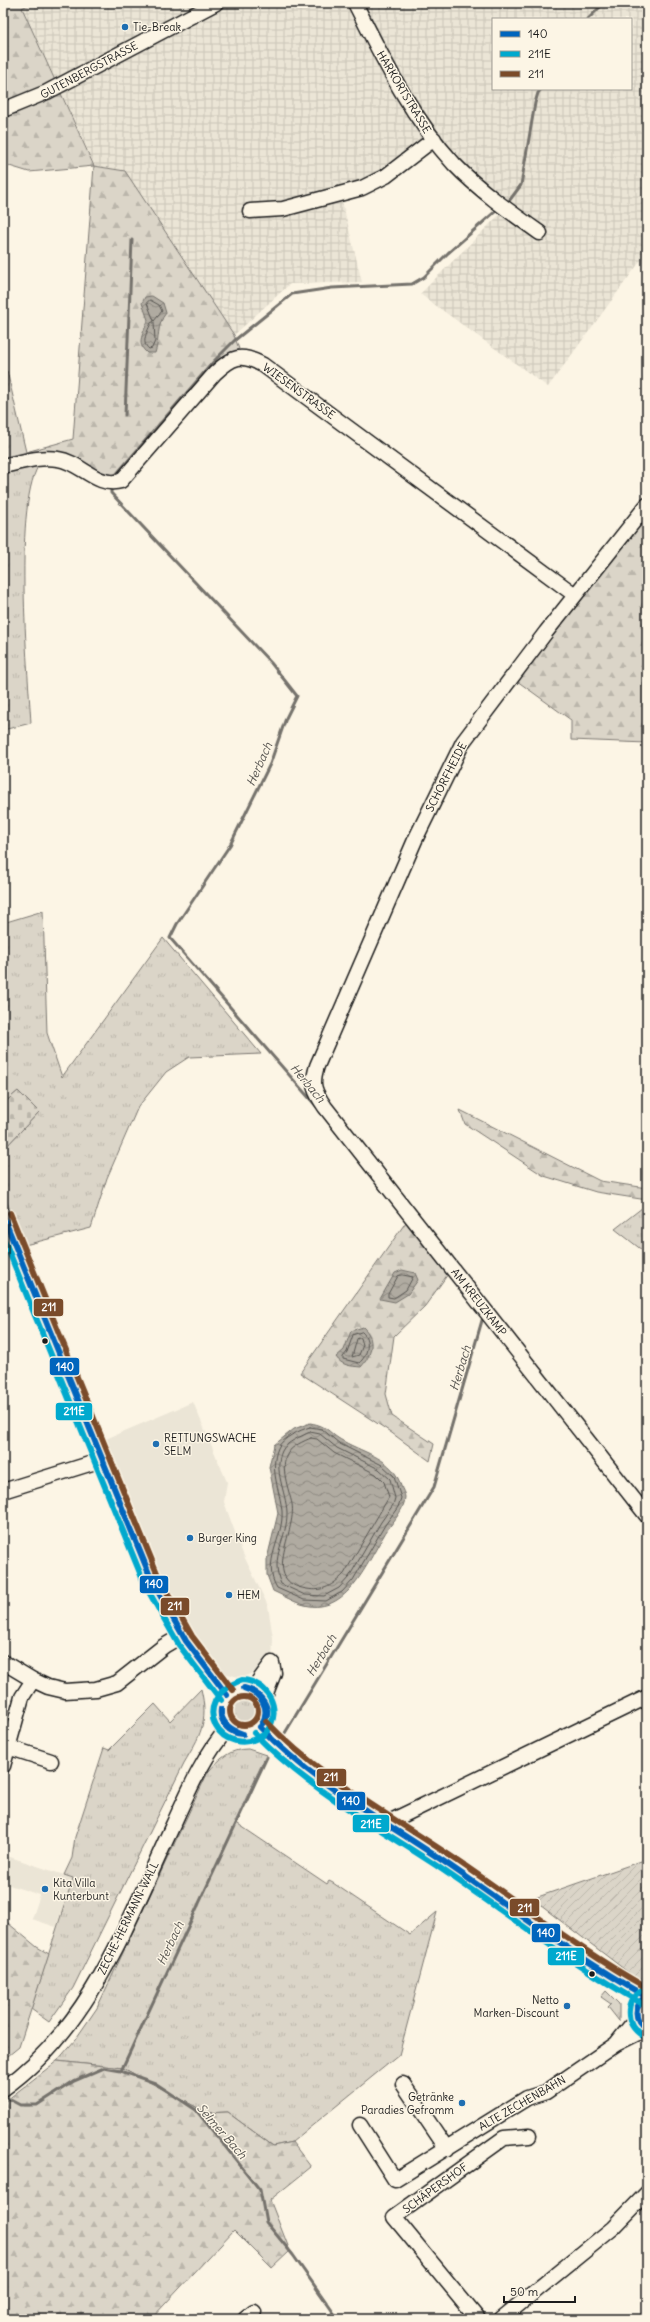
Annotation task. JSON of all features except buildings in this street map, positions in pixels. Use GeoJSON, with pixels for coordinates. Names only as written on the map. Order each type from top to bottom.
{"type":"FeatureCollection","features":[{"type":"Feature","properties":{"kind":"main road"},"geometry":{"type":"LineString","coordinates":[[3,1216],[152,1581],[181,1636],[197,1660],[227,1695]]}},
{"type":"Feature","properties":{"kind":"main road"},"geometry":{"type":"LineString","coordinates":[[243,1688],[258,1696],[267,1714],[260,1727],[244,1734],[228,1728],[223,1722],[220,1712],[221,1706],[227,1695],[243,1688]]}},
{"type":"Feature","properties":{"kind":"main road"},"geometry":{"type":"LineString","coordinates":[[260,1727],[299,1765],[387,1823],[527,1922],[615,1980],[643,2013]]}},
{"type":"Feature","properties":{"kind":"street","name":"GUTENBERGSTRASSE"},"geometry":{"type":"LineString","coordinates":[[3,110],[47,92],[216,3]]}},
{"type":"Feature","properties":{"kind":"street","name":"HARKORTSTRASSE"},"geometry":{"type":"LineString","coordinates":[[355,3],[403,94],[434,140],[455,164],[503,206],[540,233]]}},
{"type":"Feature","properties":{"kind":"street"},"geometry":{"type":"LineString","coordinates":[[250,211],[283,209],[362,188],[386,176],[434,140]]}},
{"type":"Feature","properties":{"kind":"street","name":"WIESENSTRASSE"},"geometry":{"type":"LineString","coordinates":[[3,466],[43,458],[59,459],[102,482],[121,481],[215,372],[231,360],[247,357],[264,365],[575,595]]}},
{"type":"Feature","properties":{"kind":"street","name":"SCHORFHEIDE"},"geometry":{"type":"LineString","coordinates":[[314,1087],[313,1079],[317,1066],[415,840],[463,742],[575,595],[647,505]]}},
{"type":"Feature","properties":{"kind":"street","name":"AM KREUZKAMP"},"geometry":{"type":"LineString","coordinates":[[314,1087],[330,1113],[647,1516]]}},
{"type":"Feature","properties":{"kind":"street"},"geometry":{"type":"LineString","coordinates":[[6,1490],[102,1460]]}},
{"type":"Feature","properties":{"kind":"street"},"geometry":{"type":"LineString","coordinates":[[3,1662],[48,1687],[65,1690],[96,1688],[117,1683],[164,1646],[181,1636]]}},
{"type":"Feature","properties":{"kind":"street"},"geometry":{"type":"LineString","coordinates":[[3,1766],[22,1697],[33,1680]]}},
{"type":"Feature","properties":{"kind":"street"},"geometry":{"type":"LineString","coordinates":[[387,1823],[647,1697]]}},
{"type":"Feature","properties":{"kind":"street","name":"ZECHE-HERMANN-WALL"},"geometry":{"type":"LineString","coordinates":[[5,2087],[36,2063],[80,2011],[104,1970],[188,1793],[218,1740],[228,1728]]}},
{"type":"Feature","properties":{"kind":"street"},"geometry":{"type":"LineString","coordinates":[[8,1748],[51,1761]]}},
{"type":"Feature","properties":{"kind":"street","name":"ALTE ZECHENBAHN"},"geometry":{"type":"LineString","coordinates":[[360,2125],[395,2180],[527,2098],[546,2092],[616,2044],[643,2013]]}},
{"type":"Feature","properties":{"kind":"street"},"geometry":{"type":"LineString","coordinates":[[403,2084],[447,2148]]}},
{"type":"Feature","properties":{"kind":"street","name":"SCHÄPERSHOF"},"geometry":{"type":"LineString","coordinates":[[478,2319],[394,2218],[504,2138],[528,2136]]}},
{"type":"Feature","properties":{"kind":"street"},"geometry":{"type":"LineString","coordinates":[[501,2319],[613,2228],[647,2193]]}},
{"type":"Feature","properties":{"kind":"shaded area"},"geometry":{"type":"Polygon","coordinates":[[[32,3],[647,3],[647,252],[548,387],[420,294],[500,214],[433,148],[384,187],[342,201],[362,282],[290,284],[234,335],[125,171],[95,166],[22,8],[32,3]]]}},
{"type":"Feature","properties":{"kind":"shaded area"},"geometry":{"type":"Polygon","coordinates":[[[193,1402],[227,1482],[224,1502],[243,1554],[268,1606],[273,1638],[272,1663],[242,1678],[224,1673],[196,1645],[156,1575],[101,1441],[193,1402]]]}},
{"type":"Feature","properties":{"kind":"shaded area","name":"Kita Villa Kunterbunt"},"geometry":{"type":"Polygon","coordinates":[[[7,1856],[73,1878],[56,1927],[32,1919],[40,1895],[3,1883],[3,1867],[7,1856]]]}},
{"type":"Feature","properties":{"kind":"green space"},"geometry":{"type":"Polygon","coordinates":[[[3,3],[32,3],[22,8],[94,166],[29,172],[3,164],[3,3]]]}},
{"type":"Feature","properties":{"kind":"green space"},"geometry":{"type":"Polygon","coordinates":[[[94,166],[125,171],[234,335],[239,349],[219,361],[124,474],[110,480],[73,459],[26,458],[26,452],[73,439],[94,166]]]}},
{"type":"Feature","properties":{"kind":"green space"},"geometry":{"type":"Polygon","coordinates":[[[7,371],[26,452],[26,458],[41,462],[32,481],[27,511],[24,547],[25,627],[31,723],[3,730],[3,373],[7,371]]]}},
{"type":"Feature","properties":{"kind":"green space"},"geometry":{"type":"Polygon","coordinates":[[[647,517],[647,743],[571,740],[571,720],[517,681],[647,517]]]}},
{"type":"Feature","properties":{"kind":"green space"},"geometry":{"type":"Polygon","coordinates":[[[43,911],[47,1033],[62,1077],[163,938],[261,1054],[189,1057],[166,1072],[138,1107],[107,1178],[91,1228],[25,1245],[3,1193],[3,1150],[39,1112],[18,1091],[3,1104],[3,923],[43,911]]]}},
{"type":"Feature","properties":{"kind":"green space"},"geometry":{"type":"Polygon","coordinates":[[[18,1091],[39,1112],[3,1150],[3,1104],[18,1091]]]}},
{"type":"Feature","properties":{"kind":"green space"},"geometry":{"type":"Polygon","coordinates":[[[460,1110],[600,1181],[647,1188],[647,1200],[596,1192],[544,1176],[465,1124],[460,1110]]]}},
{"type":"Feature","properties":{"kind":"green space"},"geometry":{"type":"Polygon","coordinates":[[[647,1204],[647,1254],[615,1229],[647,1204]]]}},
{"type":"Feature","properties":{"kind":"green space"},"geometry":{"type":"Polygon","coordinates":[[[406,1222],[448,1274],[425,1306],[394,1336],[386,1394],[392,1416],[434,1444],[430,1461],[389,1431],[300,1373],[406,1222]]]}},
{"type":"Feature","properties":{"kind":"green space"},"geometry":{"type":"Polygon","coordinates":[[[201,1689],[204,1711],[202,1728],[195,1745],[184,1763],[73,1988],[49,2022],[31,2009],[73,1878],[64,1875],[72,1858],[75,1837],[104,1748],[109,1750],[155,1704],[170,1721],[201,1689]]]}},
{"type":"Feature","properties":{"kind":"green space"},"geometry":{"type":"Polygon","coordinates":[[[243,1694],[253,1697],[258,1702],[261,1712],[258,1722],[253,1727],[243,1730],[233,1727],[228,1722],[225,1712],[228,1702],[233,1697],[243,1694]]]}},
{"type":"Feature","properties":{"kind":"green space"},"geometry":{"type":"Polygon","coordinates":[[[241,1749],[248,1749],[266,1755],[235,1822],[327,1884],[329,1881],[333,1883],[410,1935],[437,1912],[399,2055],[292,2142],[273,2146],[227,2112],[207,2113],[123,2068],[57,2061],[75,2040],[97,2008],[208,1772],[221,1759],[230,1753],[241,1749]]]}},
{"type":"Feature","properties":{"kind":"green space"},"geometry":{"type":"Polygon","coordinates":[[[647,1859],[647,1981],[637,1979],[532,1899],[647,1859]]]}},
{"type":"Feature","properties":{"kind":"green space"},"geometry":{"type":"Polygon","coordinates":[[[3,1919],[37,1947],[49,1954],[19,2047],[3,2060],[3,1919]]]}},
{"type":"Feature","properties":{"kind":"green space"},"geometry":{"type":"Polygon","coordinates":[[[606,1991],[619,2004],[619,2021],[608,2007],[611,2004],[601,1997],[606,1991]]]}},
{"type":"Feature","properties":{"kind":"green space"},"geometry":{"type":"Polygon","coordinates":[[[57,2061],[123,2068],[207,2113],[227,2112],[273,2146],[292,2142],[311,2167],[270,2200],[290,2251],[272,2268],[234,2230],[151,2319],[3,2319],[3,2103],[57,2061]]]}},
{"type":"Feature","properties":{"kind":"water"},"geometry":{"type":"Polygon","coordinates":[[[152,296],[163,303],[166,313],[159,327],[155,353],[147,353],[143,349],[141,342],[148,320],[142,303],[145,297],[152,296]]]}},
{"type":"Feature","properties":{"kind":"water"},"geometry":{"type":"Polygon","coordinates":[[[402,1270],[415,1273],[418,1280],[408,1294],[395,1302],[380,1299],[395,1273],[402,1270]]]}},
{"type":"Feature","properties":{"kind":"water"},"geometry":{"type":"Polygon","coordinates":[[[363,1327],[370,1337],[371,1342],[370,1352],[365,1362],[361,1367],[347,1365],[338,1360],[336,1357],[344,1350],[351,1331],[363,1327]]]}},
{"type":"Feature","properties":{"kind":"water"},"geometry":{"type":"Polygon","coordinates":[[[310,1423],[325,1428],[343,1441],[385,1463],[392,1469],[397,1477],[405,1497],[400,1513],[386,1532],[361,1575],[352,1587],[342,1597],[330,1604],[316,1606],[301,1604],[273,1591],[267,1575],[267,1559],[278,1513],[269,1467],[274,1445],[294,1429],[310,1423]]]}},
{"type":"Feature","properties":{"kind":"waterway"},"geometry":{"type":"LineString","coordinates":[[589,18],[604,3]]}},
{"type":"Feature","properties":{"kind":"waterway"},"geometry":{"type":"LineString","coordinates":[[509,201],[521,185],[535,103],[540,90]]}},
{"type":"Feature","properties":{"kind":"waterway"},"geometry":{"type":"LineString","coordinates":[[114,477],[215,360],[235,340],[292,294],[332,288],[412,284],[424,277],[448,253],[497,210]]}},
{"type":"Feature","properties":{"kind":"waterway"},"geometry":{"type":"LineString","coordinates":[[125,415],[132,240]]}},
{"type":"Feature","properties":{"kind":"waterway","name":"Herbach"},"geometry":{"type":"LineString","coordinates":[[111,486],[111,493],[271,663],[297,696],[286,718],[270,764],[230,845],[177,924],[170,938],[317,1107]]}},
{"type":"Feature","properties":{"kind":"waterway","name":"Herbach"},"geometry":{"type":"LineString","coordinates":[[285,1733],[434,1487],[483,1317]]}},
{"type":"Feature","properties":{"kind":"waterway","name":"Herbach"},"geometry":{"type":"LineString","coordinates":[[121,2071],[267,1757]]}},
{"type":"Feature","properties":{"kind":"waterway","name":"Selmer Bach"},"geometry":{"type":"LineString","coordinates":[[3,2096],[20,2105],[37,2105],[74,2081],[104,2068],[121,2071],[155,2083],[196,2110],[260,2190],[266,2222],[293,2255],[338,2319]]}},
{"type":"Feature","properties":{"kind":"transit line","name":"211"},"geometry":{"type":"LineString","coordinates":[[10,1213],[159,1578],[192,1636],[233,1690]]}},
{"type":"Feature","properties":{"kind":"transit line","name":"140"},"geometry":{"type":"LineString","coordinates":[[3,1216],[152,1581],[186,1641],[227,1695]]}},
{"type":"Feature","properties":{"kind":"transit line","name":"211E"},"geometry":{"type":"LineString","coordinates":[[3,1237],[145,1585],[179,1645],[221,1700]]}},
{"type":"Feature","properties":{"kind":"transit line","name":"211E"},"geometry":{"type":"LineString","coordinates":[[265,1734],[249,1741],[235,1741],[224,1735],[216,1726],[212,1714],[215,1701],[225,1690],[242,1680],[259,1685],[266,1691],[273,1706],[274,1714],[272,1723],[267,1731]]}},
{"type":"Feature","properties":{"kind":"transit line","name":"140"},"geometry":{"type":"LineString","coordinates":[[244,1688],[255,1693],[263,1702],[265,1707],[265,1718],[262,1724]]}},
{"type":"Feature","properties":{"kind":"transit line","name":"140"},"geometry":{"type":"LineString","coordinates":[[244,1688],[255,1693],[264,1702],[267,1713],[262,1724]]}},
{"type":"Feature","properties":{"kind":"transit line","name":"211"},"geometry":{"type":"LineString","coordinates":[[244,1697],[254,1701],[258,1711],[254,1721],[244,1725],[234,1721],[230,1711],[234,1701],[244,1697]]}},
{"type":"Feature","properties":{"kind":"transit line","name":"140"},"geometry":{"type":"LineString","coordinates":[[221,1709],[224,1722],[234,1730],[243,1734]]}},
{"type":"Feature","properties":{"kind":"transit line","name":"140"},"geometry":{"type":"LineString","coordinates":[[221,1709],[223,1723],[233,1732],[243,1734]]}},
{"type":"Feature","properties":{"kind":"transit line","name":"211"},"geometry":{"type":"LineString","coordinates":[[266,1721],[286,1741],[330,1777],[449,1855],[596,1957],[647,1988]]}},
{"type":"Feature","properties":{"kind":"transit line","name":"140"},"geometry":{"type":"LineString","coordinates":[[260,1727],[303,1766],[349,1800],[446,1863],[569,1949],[645,1996]]}},
{"type":"Feature","properties":{"kind":"transit line","name":"211E"},"geometry":{"type":"LineString","coordinates":[[254,1733],[297,1772],[319,1789],[440,1868],[589,1971],[641,2003]]}},
{"type":"Feature","properties":{"kind":"transit line","name":"211E"},"geometry":{"type":"LineString","coordinates":[[643,1989],[632,2000],[629,2012],[632,2025],[643,2036]]}},
{"type":"Feature","properties":{"kind":"transit line","name":"140"},"geometry":{"type":"LineString","coordinates":[[647,1996],[639,2004],[636,2012],[639,2021],[647,2029]]}},
{"type":"Feature","properties":{"kind":"place","name":"Tie-Break"},"geometry":{"type":"Point","coordinates":[125,27]}},
{"type":"Feature","properties":{"kind":"place","name":"RETTUNGSWACHE SELM"},"geometry":{"type":"Point","coordinates":[156,1444]}},
{"type":"Feature","properties":{"kind":"place","name":"Burger King"},"geometry":{"type":"Point","coordinates":[190,1538]}},
{"type":"Feature","properties":{"kind":"place","name":"HEM"},"geometry":{"type":"Point","coordinates":[229,1595]}},
{"type":"Feature","properties":{"kind":"place","name":"Kita Villa Kunterbunt"},"geometry":{"type":"Point","coordinates":[45,1889]}},
{"type":"Feature","properties":{"kind":"place","name":"Netto Marken-Discount"},"geometry":{"type":"Point","coordinates":[567,2006]}},
{"type":"Feature","properties":{"kind":"place","name":"Getränke Paradies Gefromm"},"geometry":{"type":"Point","coordinates":[462,2103]}}]}
